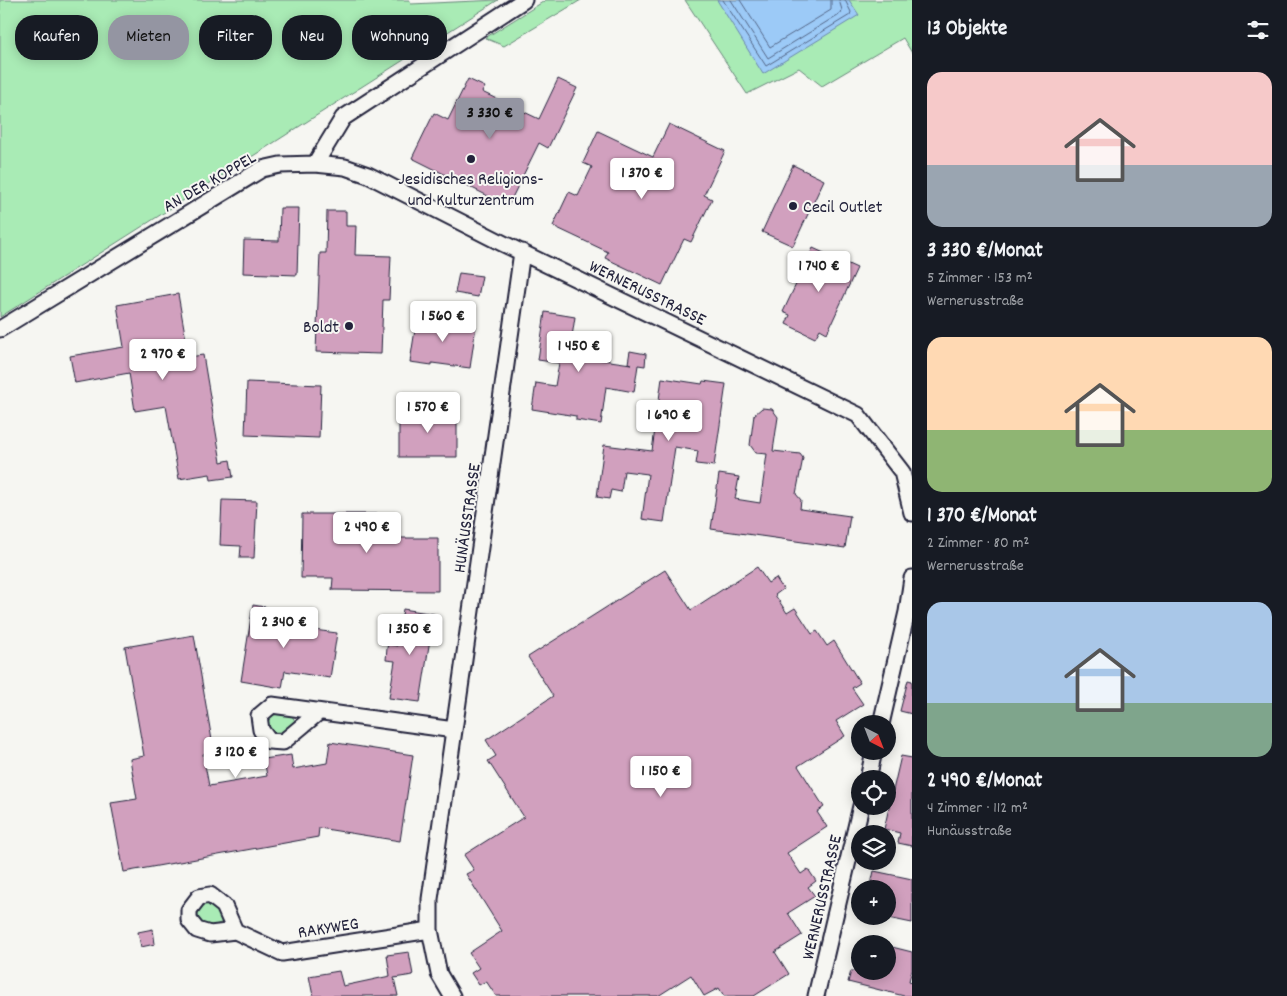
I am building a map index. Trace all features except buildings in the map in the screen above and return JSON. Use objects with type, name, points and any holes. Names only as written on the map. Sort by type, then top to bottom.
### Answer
[{"type":"street","points":[[316,164],[343,118],[524,0]]},
{"type":"street","name":"AN DER KOPPEL","points":[[0,329],[262,169],[280,164],[316,164]]},
{"type":"street","name":"WERNERUSSTRASSE","points":[[316,164],[345,167],[368,175],[858,415],[902,472],[912,513]]},
{"type":"street","name":"HUNÄUSSTRASSE","points":[[452,996],[439,974],[430,930],[430,899],[522,252]]},
{"type":"street","points":[[883,715],[907,612],[912,578]]},
{"type":"street","points":[[319,712],[454,730]]},
{"type":"street","name":"WERNERUSSTRASSE","points":[[816,996],[859,815]]},
{"type":"street","name":"RAKYWEG","points":[[235,931],[282,953],[430,930]]},
{"type":"green space","points":[[0,0],[409,0],[411,4],[498,0],[447,32],[447,15],[352,15],[352,60],[404,60],[0,317]]},
{"type":"green space","points":[[546,0],[581,0],[504,46],[485,38]]},
{"type":"green space","points":[[685,0],[912,0],[912,53],[903,38],[822,86],[799,68],[747,94]]},
{"type":"green space","points":[[278,713],[292,716],[295,721],[286,730],[273,732],[268,725],[269,719]]},
{"type":"green space","points":[[208,903],[214,906],[221,915],[222,922],[217,925],[207,926],[198,917],[200,906]]},
{"type":"water","points":[[717,0],[849,0],[859,15],[763,74]]},
{"type":"place","name":"Jesidisches Religions- und Kulturzentrum","points":[[471,159]]},
{"type":"place","name":"Cecil Outlet","points":[[793,206]]},
{"type":"place","name":"Boldt","points":[[349,326]]}]
